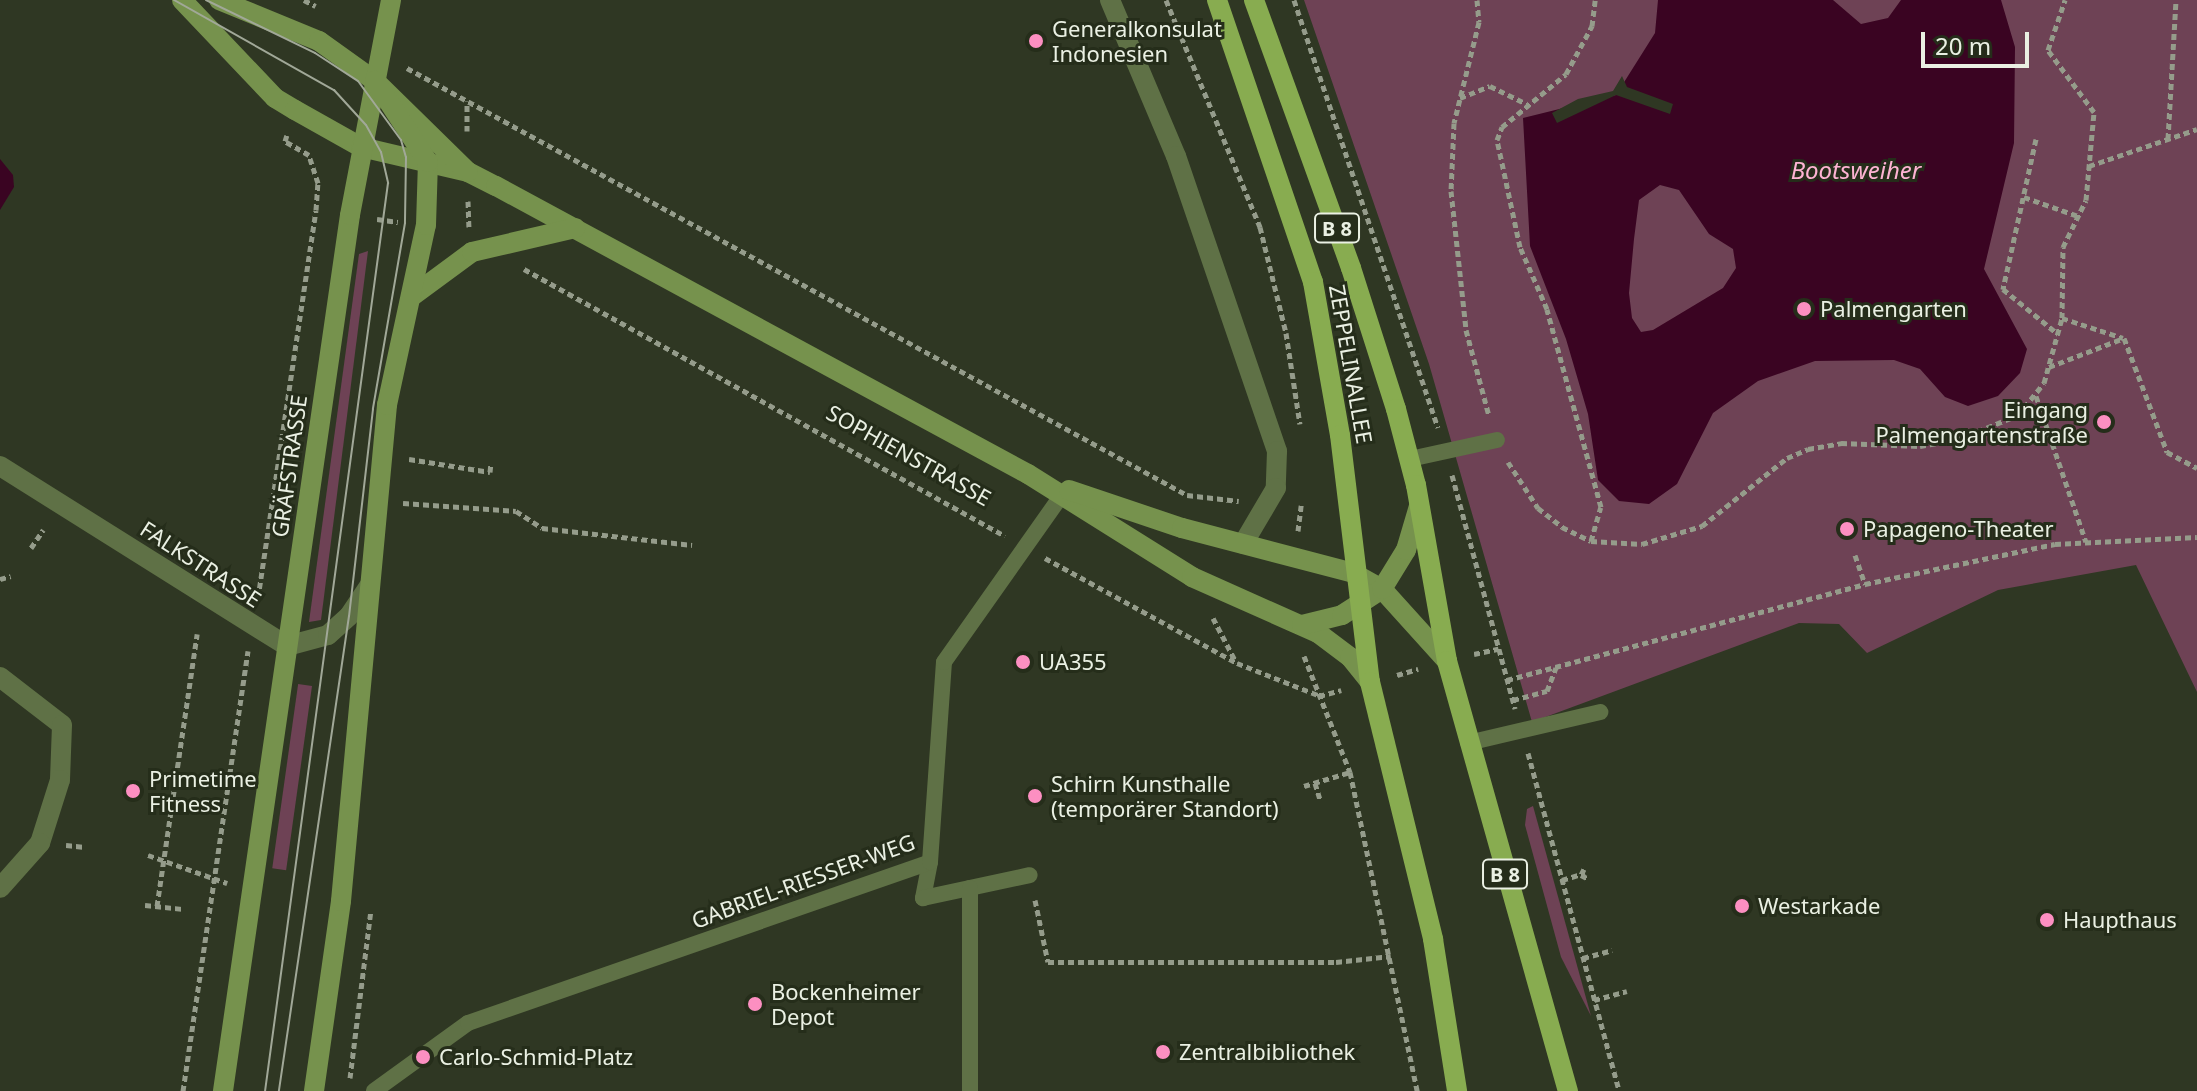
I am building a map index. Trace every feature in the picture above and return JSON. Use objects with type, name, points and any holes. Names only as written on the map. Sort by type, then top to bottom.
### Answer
[{"type":"main road","name":"ZEPPELINALLEE","points":[[1217,0],[1313,282],[1340,435],[1353,573],[1370,682],[1433,939],[1457,1087]]},
{"type":"main road","name":"ZEPPELINALLEE","points":[[1254,0],[1351,268],[1410,459],[1447,661],[1568,1091]]},
{"type":"street","name":"SOPHIENSTRASSE","points":[[182,0],[275,98],[361,147],[468,172],[575,228],[1028,474],[1192,577],[1302,625],[1335,644],[1370,682]]},
{"type":"street","name":"SOPHIENSTRASSE","points":[[219,0],[319,41],[375,81],[468,172]]},
{"type":"street","name":"GRÄFSTRASSE","points":[[223,1091],[361,147],[391,0]]},
{"type":"street","points":[[1110,0],[1176,156],[1277,451],[1276,488],[1243,544]]},
{"type":"street","points":[[314,1091],[341,901],[387,405],[426,225],[428,162],[375,81]]},
{"type":"street","points":[[411,297],[472,252],[575,228]]},
{"type":"street","name":"FALKSTRASSE","points":[[0,466],[287,646]]},
{"type":"street","name":"SOPHIENSTRASSE","points":[[1028,474],[1127,512],[1353,573],[1382,589],[1447,661]]},
{"type":"street","name":"ZEPPELINALLEE","points":[[1358,607],[1382,589],[1406,550],[1419,506]]},
{"type":"street","points":[[287,646],[328,635],[349,616],[369,586]]},
{"type":"street","points":[[1302,625],[1358,607]]},
{"type":"street","points":[[0,677],[62,725],[60,780],[40,843],[0,888]]},
{"type":"lane","points":[[1410,459],[1497,440]]},
{"type":"lane","name":"GABRIEL-RIESSER-WEG","points":[[374,1091],[468,1023],[930,862],[944,662],[1061,496]]},
{"type":"lane","points":[[1468,743],[1600,712]]},
{"type":"lane","points":[[930,862],[923,898],[1030,875]]},
{"type":"lane","points":[[970,888],[970,1091]]},
{"type":"path","points":[[1166,0],[1260,227],[1286,333],[1302,440]]},
{"type":"path","points":[[1294,0],[1417,352],[1516,713]]},
{"type":"path","points":[[1477,0],[1479,22],[1460,98],[1451,191],[1455,265],[1466,330],[1497,440],[1538,508],[1591,541],[1642,544],[1672,538],[1719,516],[1766,474],[1808,449],[1841,443],[1920,446],[1959,439],[2018,415],[2036,396],[2062,318],[2063,247],[2086,200],[2094,112],[2048,50],[2065,0]]},
{"type":"path","points":[[1591,541],[1601,507],[1547,309],[1520,247],[1497,140],[1502,127],[1566,74],[1592,26],[1595,0]]},
{"type":"path","points":[[2168,139],[2176,0]]},
{"type":"path","points":[[415,73],[1187,495],[1253,502]]},
{"type":"path","points":[[1460,98],[1490,86],[1527,104]]},
{"type":"path","points":[[466,125],[467,101]]},
{"type":"path","points":[[2089,166],[2197,129]]},
{"type":"path","points":[[2036,139],[2003,289],[2058,334]]},
{"type":"path","points":[[257,599],[317,196],[309,155],[285,141]]},
{"type":"path","points":[[2024,197],[2078,216]]},
{"type":"path","points":[[468,206],[469,229]]},
{"type":"path","name":"SOPHIENSTRASSE","points":[[517,265],[1237,663],[1319,696]]},
{"type":"path","points":[[2062,318],[2124,338]]},
{"type":"path","points":[[2048,367],[2124,338]]},
{"type":"path","points":[[2124,338],[2167,452],[2197,468]]},
{"type":"path","points":[[2036,396],[2086,542]]},
{"type":"path","points":[[400,458],[490,472],[491,463]]},
{"type":"path","points":[[1298,536],[1303,495]]},
{"type":"path","points":[[400,502],[516,511],[542,528],[692,545]]},
{"type":"path","points":[[31,548],[43,530]]},
{"type":"path","points":[[1507,680],[1865,584],[2086,542],[2197,537]]},
{"type":"path","points":[[1855,555],[1865,584]]},
{"type":"path","points":[[0,579],[11,576]]},
{"type":"path","points":[[157,906],[197,634]]},
{"type":"path","points":[[1479,653],[1498,649]]},
{"type":"path","points":[[183,1091],[247,659]]},
{"type":"path","points":[[1304,663],[1350,772],[1417,1091]]},
{"type":"path","points":[[1513,700],[1547,691],[1556,668]]},
{"type":"path","points":[[1394,675],[1411,671]]},
{"type":"path","points":[[1319,696],[1342,689]]},
{"type":"path","points":[[1528,752],[1619,1091]]},
{"type":"path","points":[[1304,786],[1350,772]]},
{"type":"path","points":[[1315,783],[1320,799]]},
{"type":"path","points":[[148,855],[166,859],[215,881],[235,884]]},
{"type":"path","points":[[1562,880],[1584,874]]},
{"type":"path","points":[[1030,875],[1048,962],[1336,962],[1391,956]]},
{"type":"path","points":[[145,905],[182,909]]},
{"type":"path","points":[[1583,958],[1612,950]]},
{"type":"path","points":[[1594,1000],[1627,991]]},
{"type":"path","points":[[349,1091],[361,999]]},
{"type":"shaded area","name":"Palmengarten","points":[[1304,0],[2197,0],[2197,692],[2136,565],[1998,590],[1867,653],[1839,624],[1799,623],[1532,722],[1429,364]]},
{"type":"shaded area","points":[[368,251],[321,620],[309,622],[359,254]]},
{"type":"shaded area","points":[[298,684],[312,686],[286,870],[272,868]]},
{"type":"shaded area","points":[[1533,806],[1591,1016],[1561,957],[1525,825],[1527,809]]},
{"type":"water","name":"Bootsweiher","points":[[1658,0],[1833,0],[1861,24],[1888,18],[1901,0],[2001,0],[2015,47],[2014,143],[1984,269],[2027,349],[2020,373],[1998,396],[1968,406],[1945,397],[1920,369],[1894,360],[1815,361],[1758,381],[1713,413],[1677,484],[1649,504],[1619,501],[1598,480],[1588,414],[1566,339],[1530,246],[1523,118],[1616,95],[1655,33]],"holes":[[[1660,185],[1679,190],[1709,234],[1733,249],[1736,268],[1723,288],[1653,330],[1641,332],[1632,318],[1629,293],[1639,200]]]},
{"type":"water","points":[[0,159],[13,175],[14,187],[0,210]]},
{"type":"pier","points":[[1622,76],[1627,87],[1673,104],[1670,114],[1616,95],[1557,123],[1552,113],[1578,99],[1613,91]]},
{"type":"tram line","points":[[174,0],[334,90],[366,125],[381,152],[388,183],[265,1091]]},
{"type":"tram line","points":[[206,0],[315,53],[358,81],[401,140],[406,157],[405,223],[373,409],[349,616],[279,1091]]},
{"type":"place","name":"Generalkonsulat Indonesien","points":[[1036,41]]},
{"type":"place","name":"Palmengarten","points":[[1804,309]]},
{"type":"place","name":"Eingang Palmengartenstraße","points":[[2104,422]]},
{"type":"place","name":"Papageno-Theater","points":[[1847,529]]},
{"type":"place","name":"UA355","points":[[1023,662]]},
{"type":"place","name":"Primetime Fitness","points":[[133,791]]},
{"type":"place","name":"Schirn Kunsthalle (temporärer Standort)","points":[[1035,796]]},
{"type":"place","name":"Westarkade","points":[[1742,906]]},
{"type":"place","name":"Haupthaus","points":[[2047,920]]},
{"type":"place","name":"Bockenheimer Depot","points":[[755,1004]]},
{"type":"place","name":"Zentralbibliothek","points":[[1163,1052]]},
{"type":"place","name":"Carlo-Schmid-Platz","points":[[423,1057]]}]
